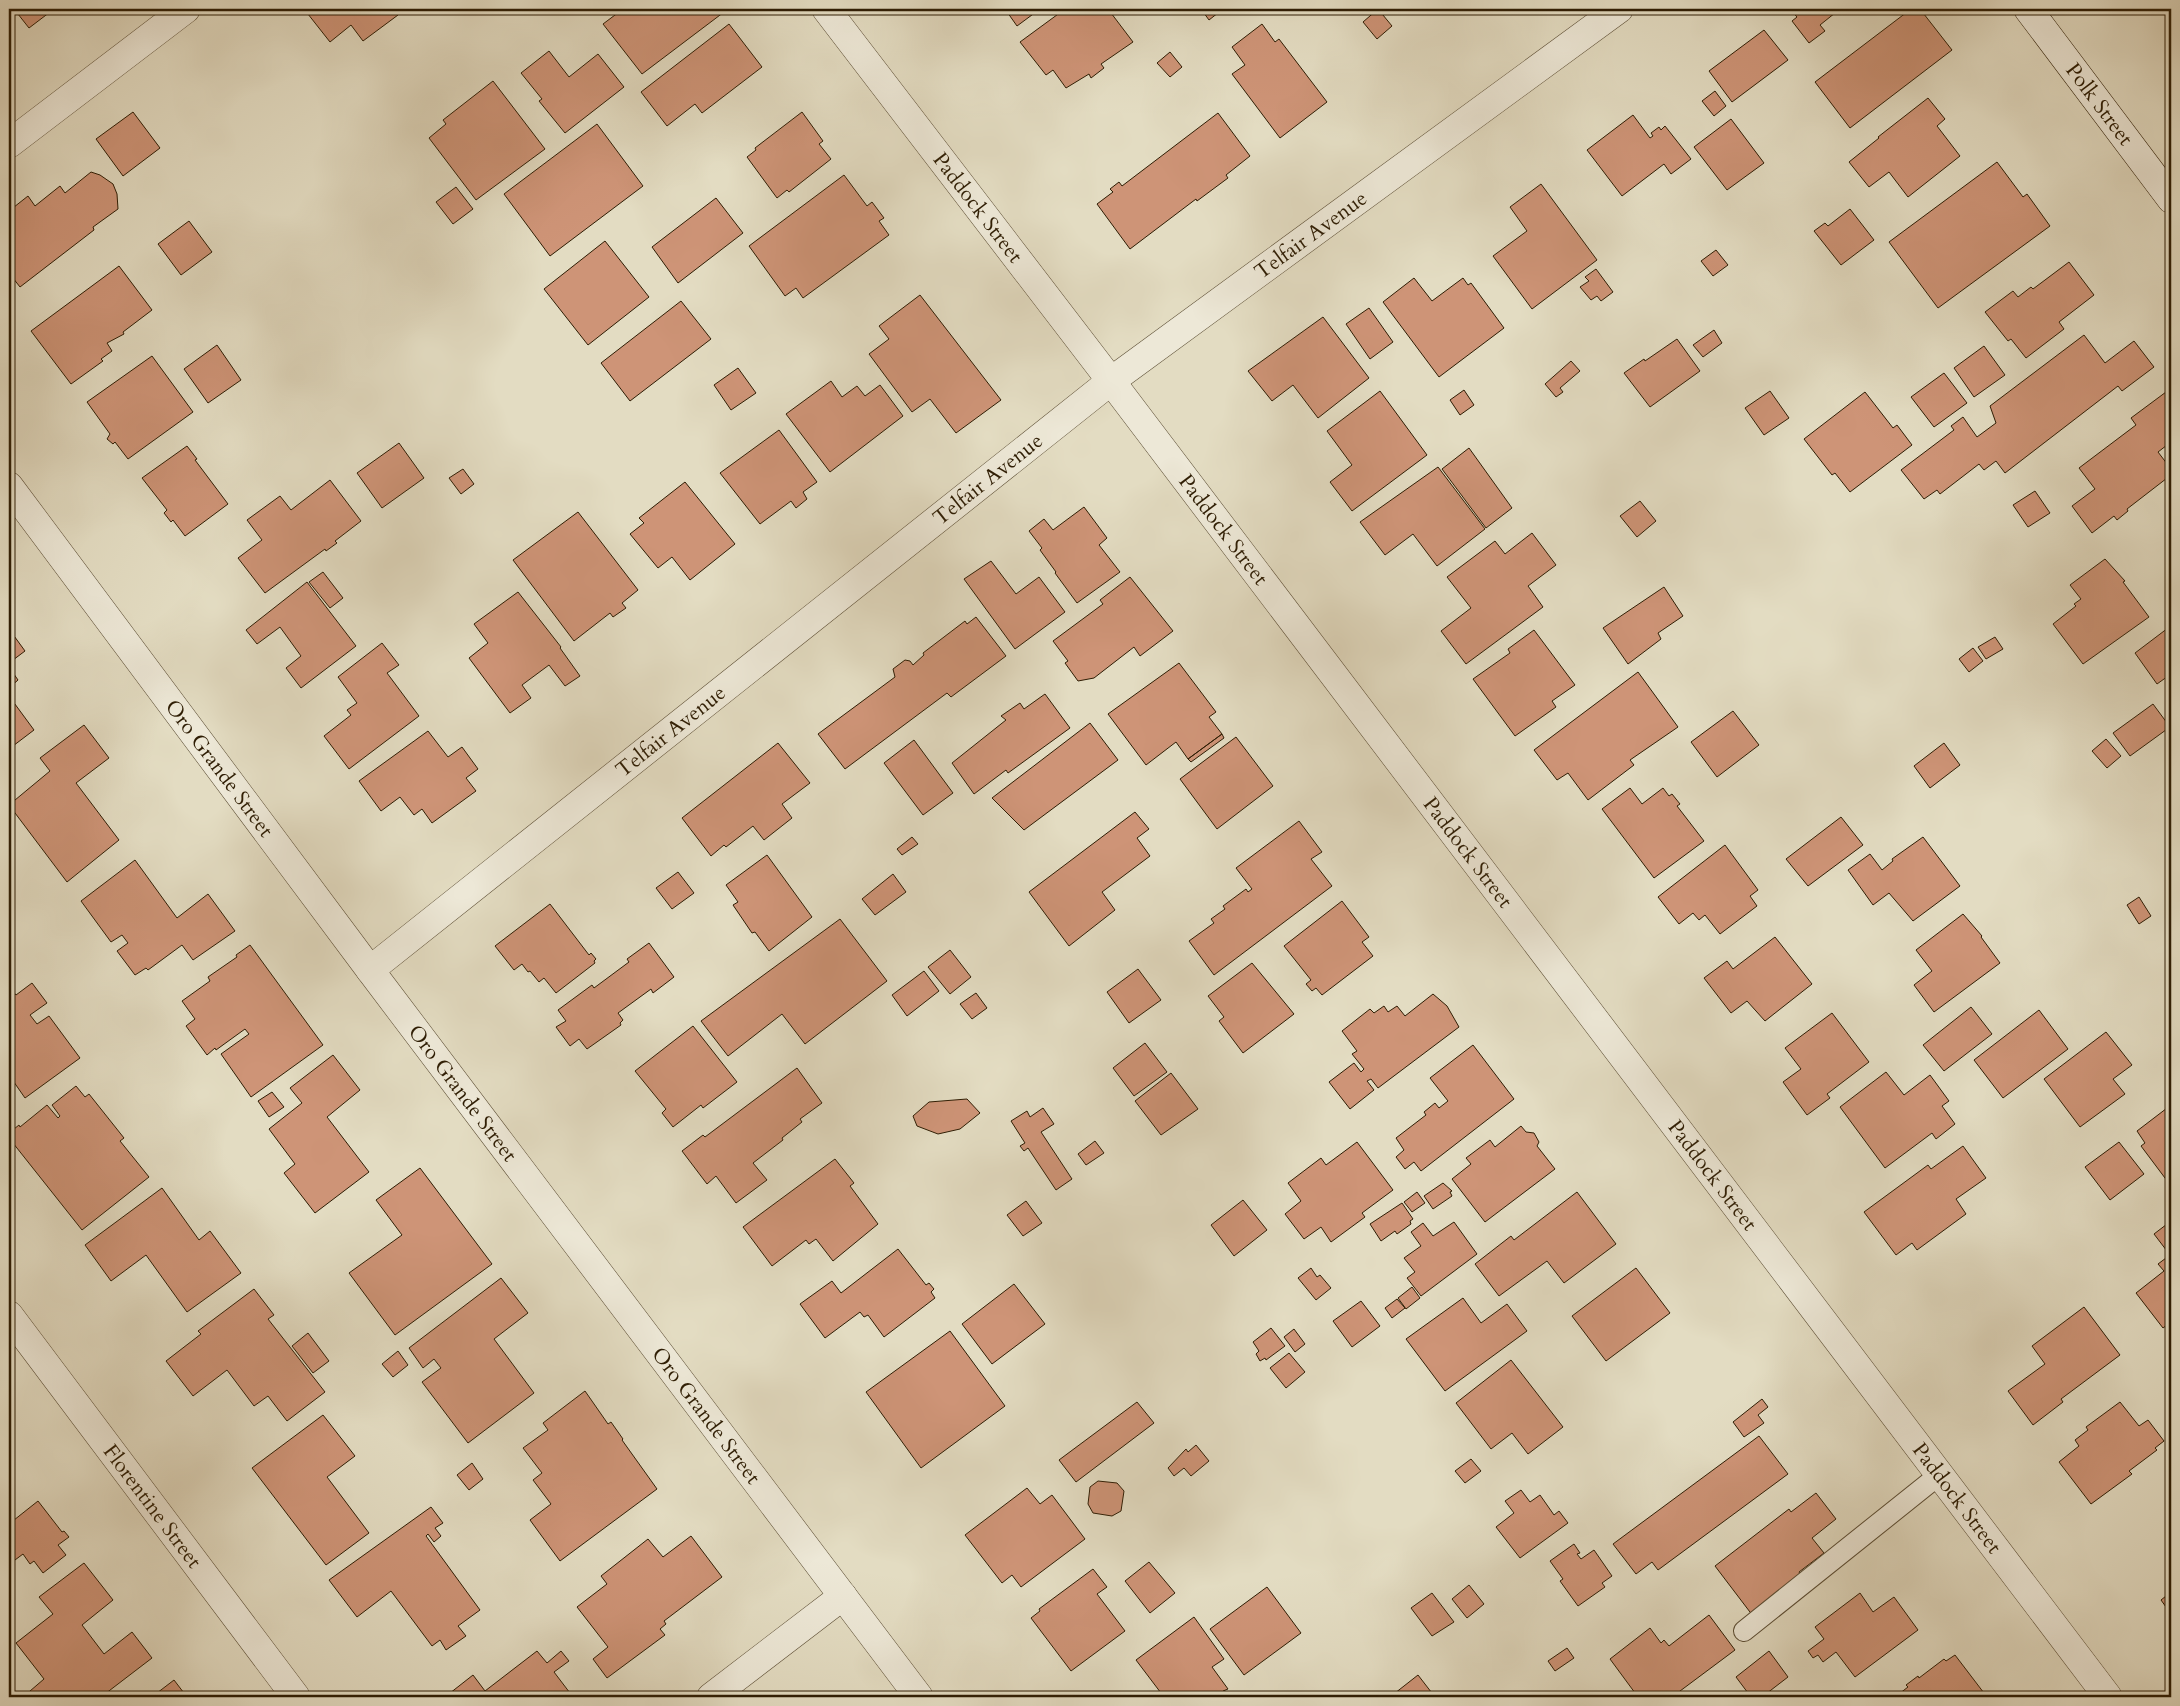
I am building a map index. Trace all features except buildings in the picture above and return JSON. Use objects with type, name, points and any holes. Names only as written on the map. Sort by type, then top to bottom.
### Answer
[{"type":"street","points":[[9,144],[186,9]]},
{"type":"street","name":"Paddock Street","points":[[826,9],[1111,381],[2108,1697]]},
{"type":"street","name":"Telfair Avenue","points":[[370,970],[1111,381],[1619,9]]},
{"type":"street","name":"Polk Street","points":[[2028,9],[2171,199]]},
{"type":"street","name":"Oro Grande Street","points":[[9,486],[370,970],[919,1697]]},
{"type":"street","name":"Florentine Street","points":[[9,1315],[296,1697]]},
{"type":"street","points":[[711,1697],[843,1596]]},
{"type":"lane","points":[[1744,1631],[1939,1475]]}]
